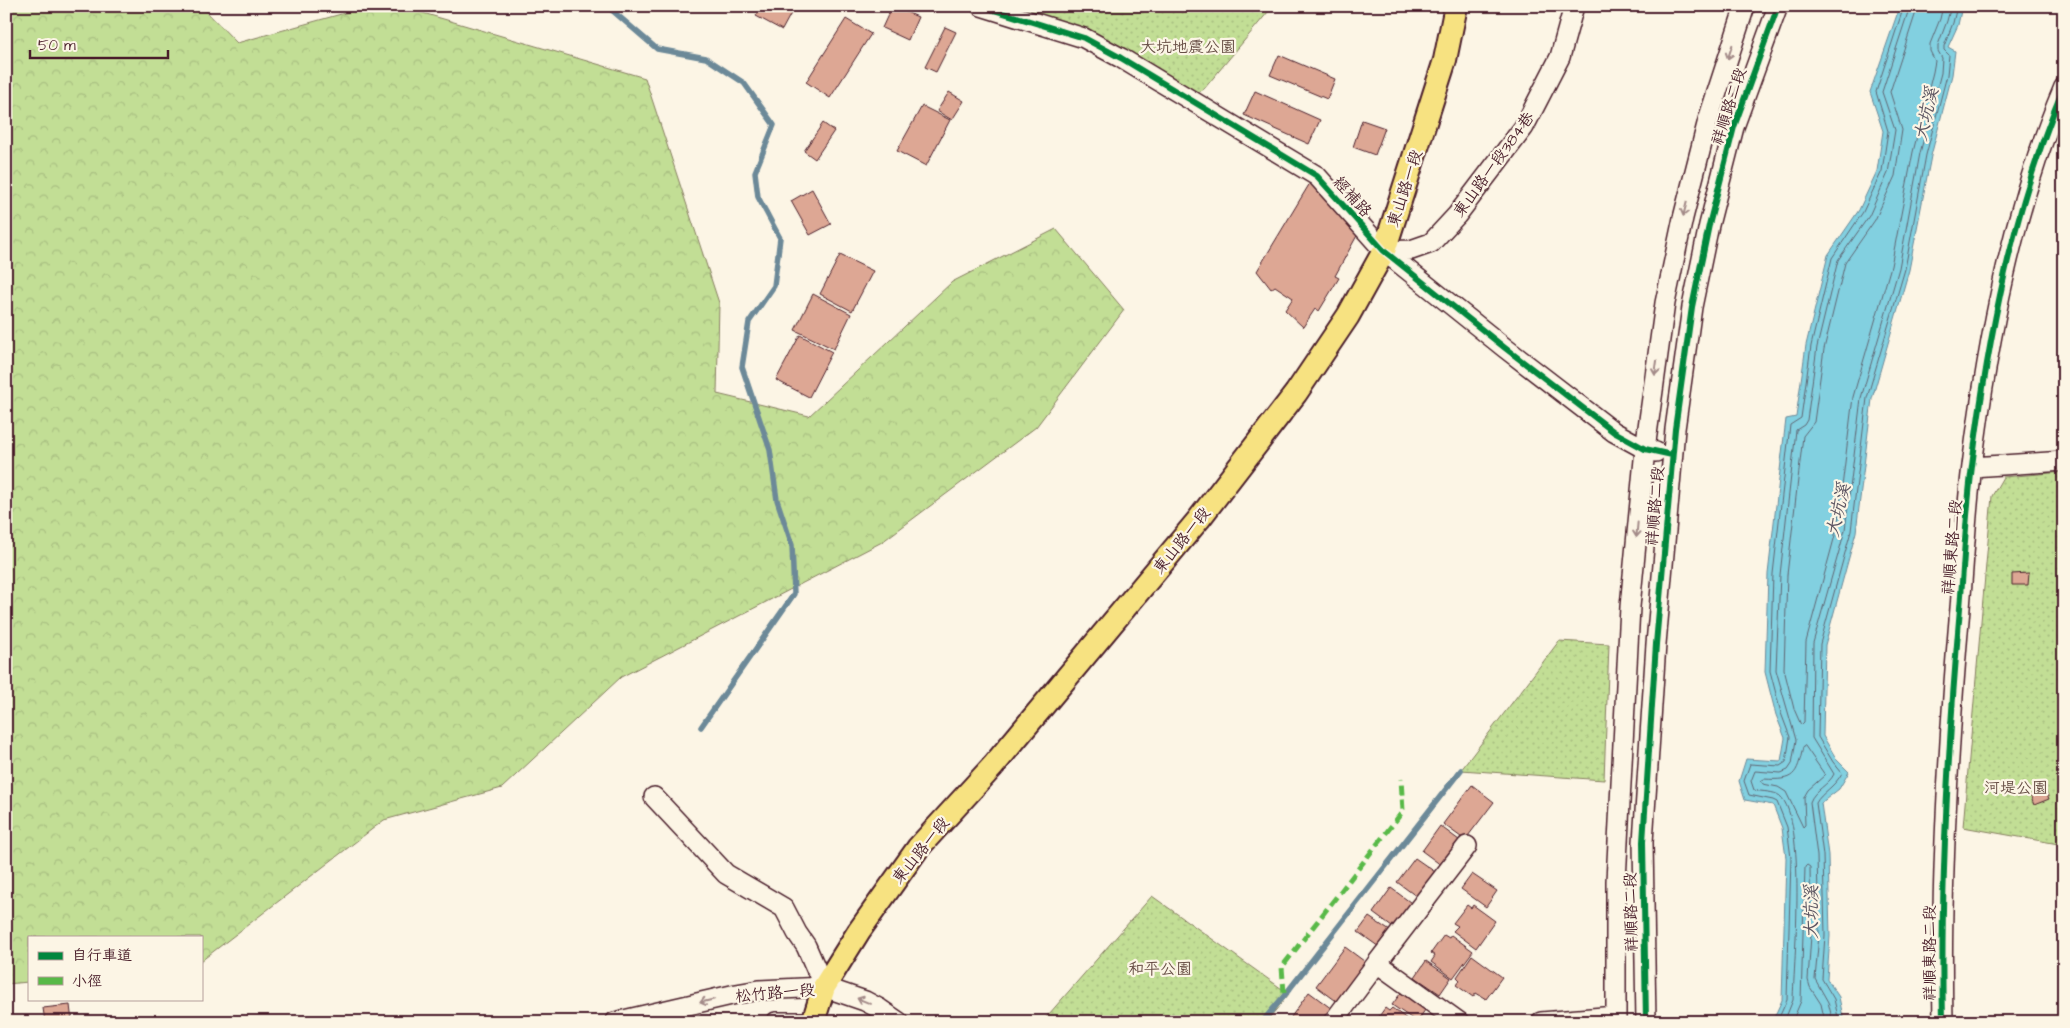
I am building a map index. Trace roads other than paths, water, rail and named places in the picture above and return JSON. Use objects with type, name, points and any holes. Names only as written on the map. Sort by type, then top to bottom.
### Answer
[{"type":"main road","name":"東山路一段","points":[[815,1021],[824,987],[859,931],[918,848],[993,766],[1199,519],[1296,393],[1348,316],[1384,251],[1445,60],[1456,6]]},
{"type":"street","name":"經補路","points":[[981,6],[1084,38],[1121,58],[1317,176],[1384,251],[1505,348],[1614,432],[1645,449],[1672,455]]},
{"type":"street","name":"東山路一段384巷","points":[[1384,251],[1412,250],[1431,243],[1457,215],[1524,127],[1560,57],[1574,6]]},
{"type":"street","name":"祥順路二段","points":[[1616,1019],[1616,881],[1630,606],[1645,449],[1666,303],[1683,218],[1708,120],[1745,6]]},
{"type":"street","name":"祥順路二段","points":[[1646,1022],[1642,842],[1672,455],[1692,306],[1709,225],[1734,127],[1778,6]]},
{"type":"street","name":"祥順東路二段","points":[[1943,1022],[1941,948],[1945,816],[1952,700],[1972,467],[1993,324],[2021,207],[2064,87]]},
{"type":"street","points":[[1972,467],[2064,460]]},
{"type":"street","points":[[654,797],[726,874],[784,908],[806,946],[824,987]]},
{"type":"street","points":[[1333,1022],[1467,846]]},
{"type":"street","points":[[1377,963],[1459,1022]]},
{"type":"street","name":"松竹路一段","points":[[615,1022],[759,990],[824,987],[865,1001],[899,1022]]},
{"type":"street","points":[[1541,1022],[1616,1019]]},
{"type":"street","name":"松竹路一段","points":[[776,1022],[815,1021]]},
{"type":"water","name":"大坑溪","points":[[1900,6],[1962,6],[1958,25],[1948,47],[1955,51],[1952,75],[1931,156],[1909,270],[1872,399],[1856,532],[1825,645],[1823,736],[1837,760],[1849,772],[1839,789],[1821,803],[1828,855],[1830,936],[1827,979],[1839,997],[1844,1022],[1772,1022],[1782,1000],[1786,858],[1782,828],[1773,805],[1745,800],[1739,781],[1746,759],[1781,761],[1785,738],[1776,715],[1765,672],[1768,574],[1786,419],[1796,417],[1806,345],[1828,255],[1859,210],[1877,171],[1883,131],[1870,92]]},
{"type":"waterway","points":[[607,6],[657,49],[706,58],[744,83],[774,125],[755,172],[758,197],[780,238],[774,286],[749,322],[742,367],[770,450],[777,500],[792,545],[794,594],[701,727]]},
{"type":"waterway","points":[[1262,1022],[1461,770]]},
{"type":"park label","name":"大坑地震公園","points":[[1188,46]]},
{"type":"park label","name":"河堤公園","points":[[2016,787]]},
{"type":"park label","name":"和平公園","points":[[1160,968]]}]
